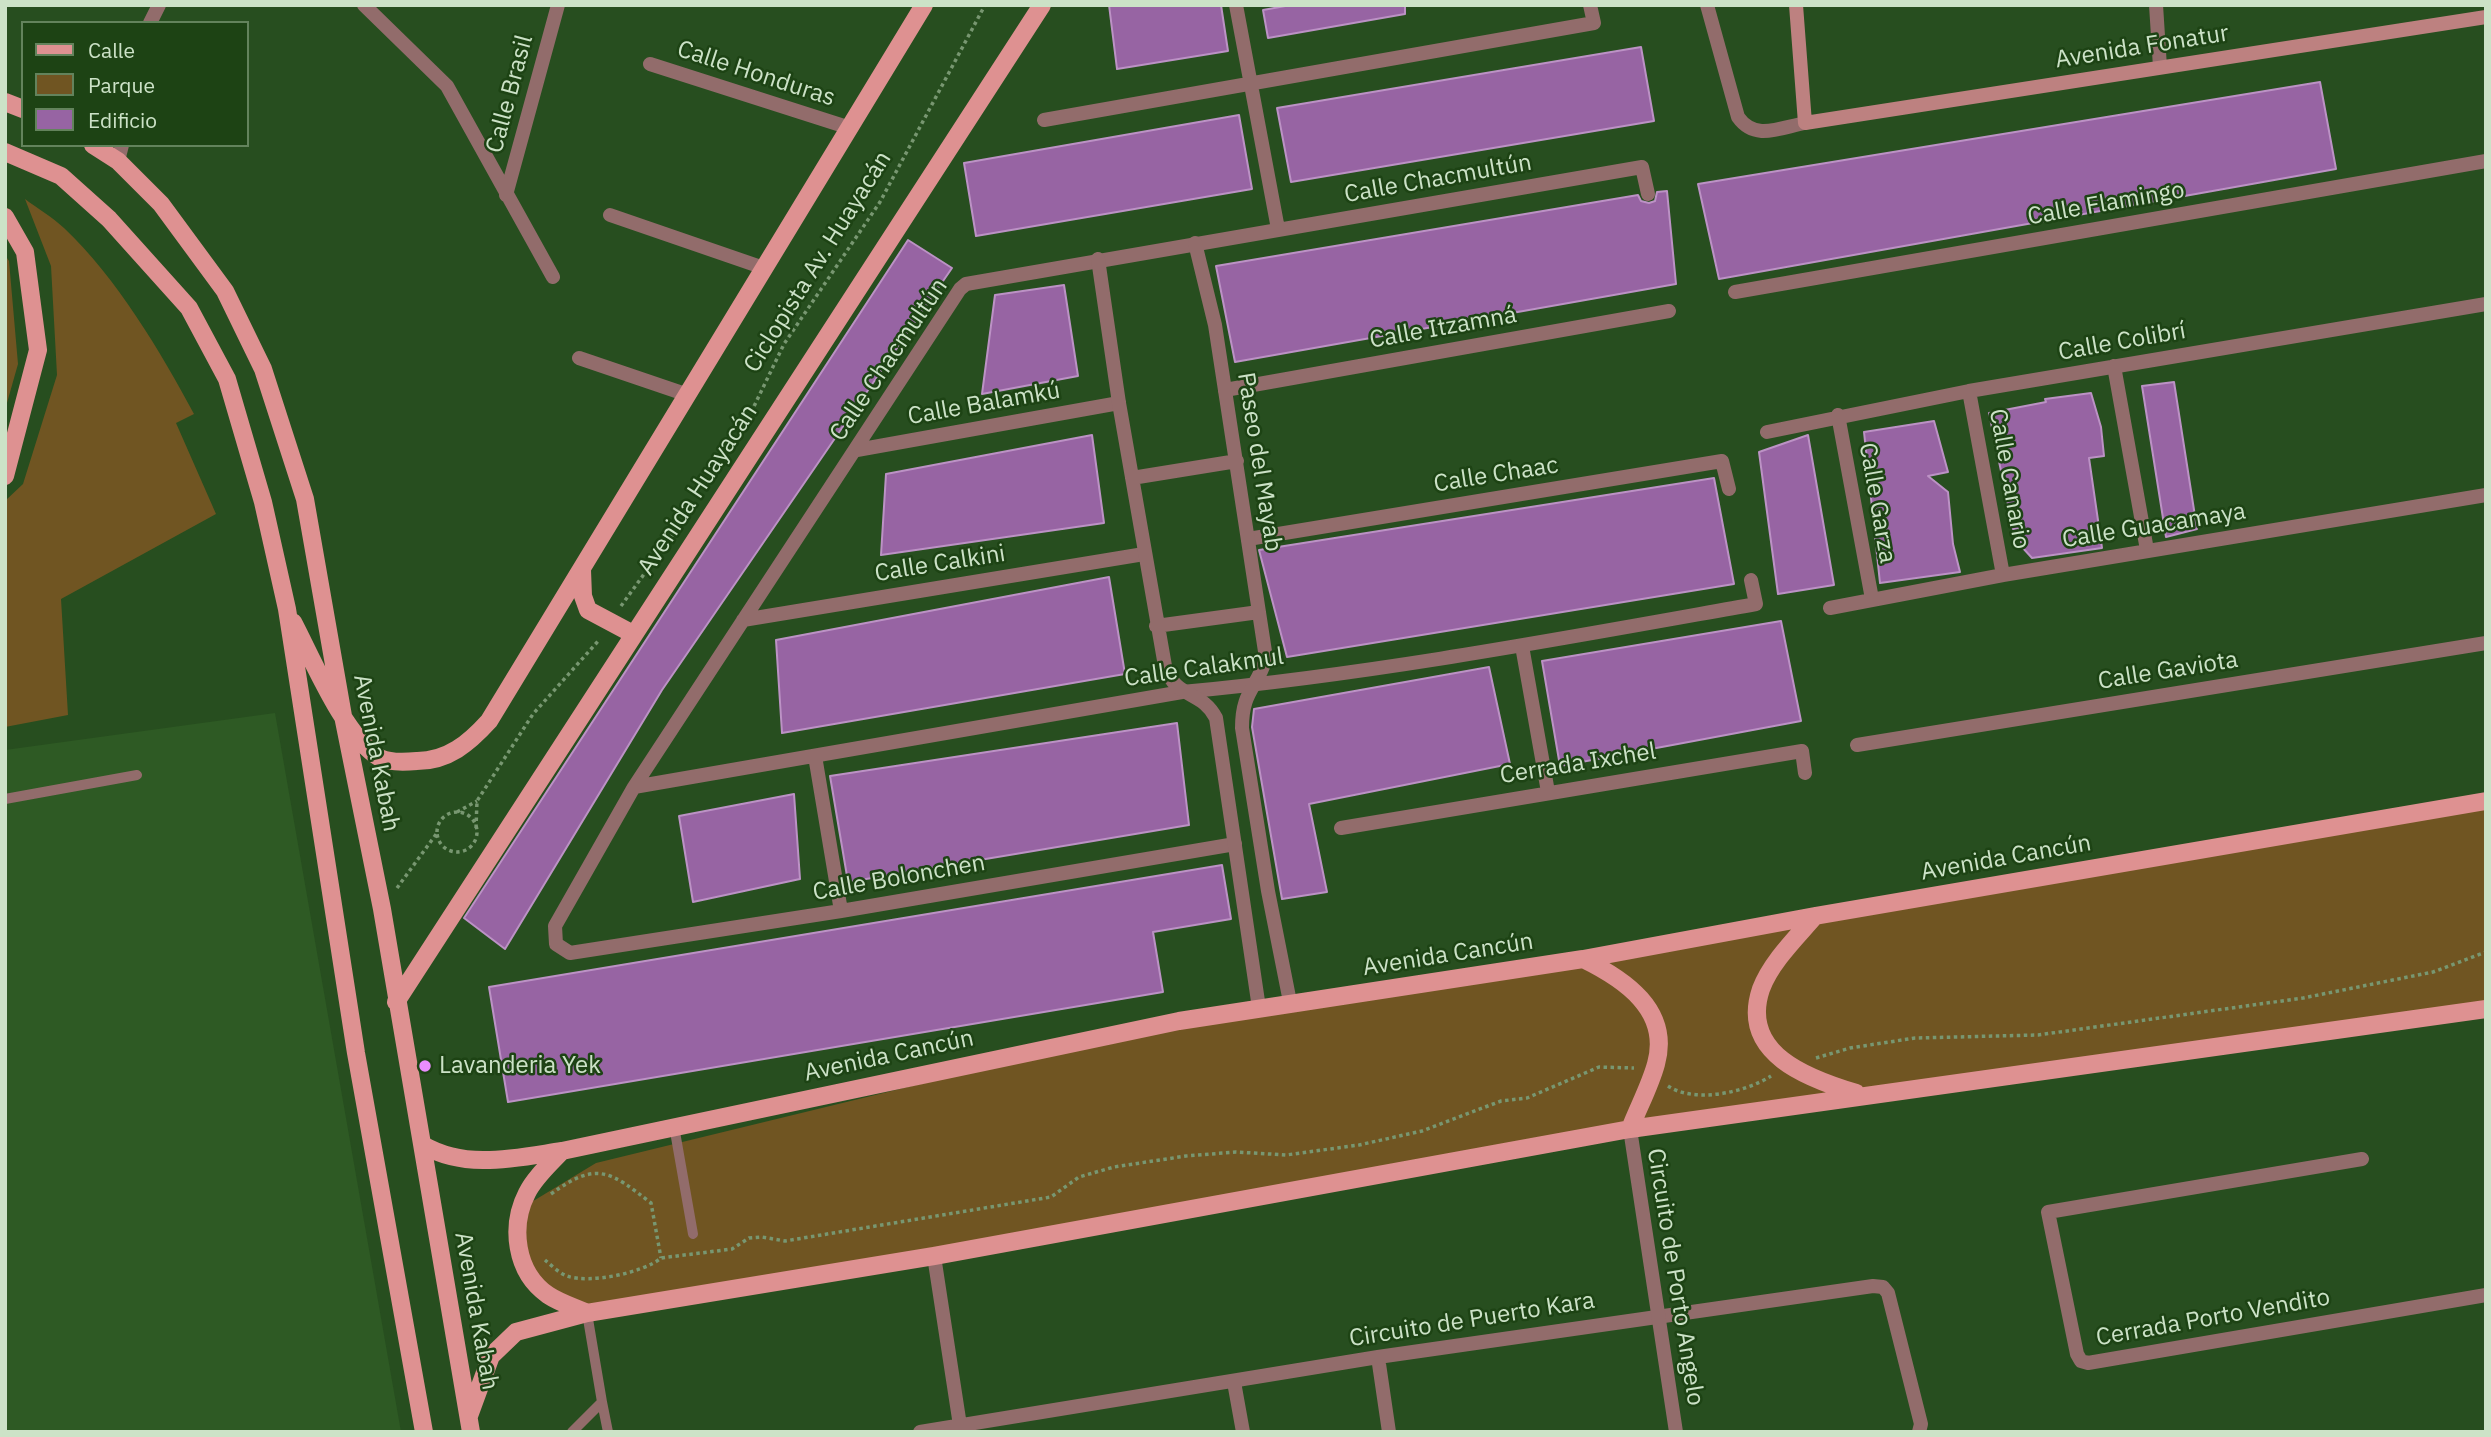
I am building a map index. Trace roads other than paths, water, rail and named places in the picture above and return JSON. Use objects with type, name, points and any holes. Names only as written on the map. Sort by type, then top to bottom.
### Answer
[{"type":"main road","points":[[286,609],[343,716],[380,758],[400,762],[434,761],[468,743],[489,721],[688,395],[847,127],[924,5]]},
{"type":"main road","name":"Avenida Huayacán","points":[[396,1002],[633,634],[957,141],[1042,5]]},
{"type":"main road","points":[[1796,5],[1805,124]]},
{"type":"main road","name":"Avenida Fonatur","points":[[1805,124],[2486,17]]},
{"type":"main road","name":"Avenida Kabah","points":[[100,147],[120,153],[162,204],[225,291],[263,369],[305,499],[343,716],[382,909],[470,1424]]},
{"type":"main road","points":[[5,152],[61,176],[109,219],[189,308],[227,379],[263,502],[286,609],[356,1053],[424,1432]]},
{"type":"main road","points":[[5,217],[25,252],[38,350],[5,476]]},
{"type":"main road","points":[[583,566],[583,596],[588,610],[633,634]]},
{"type":"main road","name":"Avenida Cancún","points":[[423,1145],[444,1157],[473,1161],[562,1152],[674,1126],[1179,1021],[1583,959],[1815,916],[2486,801]]},
{"type":"main road","points":[[1815,916],[1766,979],[1759,1000],[1764,1037],[1788,1066],[1804,1076],[1863,1096]]},
{"type":"main road","points":[[1583,959],[1615,974],[1644,1000],[1659,1037],[1652,1074],[1630,1129]]},
{"type":"main road","points":[[470,1424],[491,1356],[516,1332],[587,1312],[934,1256],[1630,1129],[2486,1010]]},
{"type":"main road","points":[[562,1152],[528,1190],[520,1209],[517,1226],[520,1260],[545,1293],[587,1312]]},
{"type":"street","points":[[151,21],[160,5]]},
{"type":"street","points":[[363,5],[447,86],[553,277]]},
{"type":"street","name":"Calle Brasil","points":[[506,195],[558,5]]},
{"type":"street","points":[[1236,5],[1278,229]]},
{"type":"street","points":[[1044,120],[1250,81],[1594,23],[1590,5]]},
{"type":"street","points":[[1707,5],[1738,117],[1746,128],[1756,133],[1805,124]]},
{"type":"street","points":[[2156,5],[2160,67]]},
{"type":"street","name":"Calle Honduras","points":[[650,64],[847,127]]},
{"type":"street","name":"Calle Flamingo","points":[[1735,292],[2486,161]]},
{"type":"street","name":"Calle Chacmultún","points":[[570,953],[556,944],[555,926],[634,786],[857,450],[960,289],[967,284],[1098,259],[1642,167],[1648,194]]},
{"type":"street","points":[[610,215],[764,268]]},
{"type":"street","name":"Paseo del Mayab","points":[[1195,243],[1215,325],[1266,658],[1261,674],[1251,685],[1242,706],[1242,728],[1268,891],[1290,1002]]},
{"type":"street","points":[[1098,259],[1156,626],[1169,680],[1182,692],[1209,704],[1216,718],[1259,1008]]},
{"type":"street","name":"Calle Colibrí","points":[[1767,432],[1838,415],[1969,391],[2486,304]]},
{"type":"street","name":"Calle Itzamná","points":[[1225,390],[1669,311]]},
{"type":"street","points":[[579,358],[688,395]]},
{"type":"street","points":[[2113,366],[2147,550]]},
{"type":"street","name":"Calle Canario","points":[[1969,391],[2003,575]]},
{"type":"street","name":"Calle Balamkú","points":[[857,450],[1119,403]]},
{"type":"street","name":"Calle Garza","points":[[1838,415],[1872,599]]},
{"type":"street","points":[[1132,478],[1237,461]]},
{"type":"street","name":"Calle Chaac","points":[[1248,539],[1722,461],[1729,489]]},
{"type":"street","name":"Calle Guacamaya","points":[[1830,608],[2147,550],[2486,495]]},
{"type":"street","name":"Calle Calkini","points":[[743,620],[1143,554]]},
{"type":"street","name":"Calle Calakmul","points":[[634,786],[1182,692],[1251,685],[1522,646],[1756,604],[1751,580]]},
{"type":"street","points":[[1156,626],[1259,612]]},
{"type":"street","name":"Calle Gaviota","points":[[1857,745],[2486,643]]},
{"type":"street","points":[[1522,646],[1548,792]]},
{"type":"street","name":"Cerrada Ixchel","points":[[1340,828],[1802,751],[1805,773]]},
{"type":"street","points":[[815,756],[841,911]]},
{"type":"street","name":"Calle Bolonchen","points":[[570,953],[841,911],[1236,844]]},
{"type":"street","name":"Circuito de Porto Angelo","points":[[1630,1129],[1676,1432]]},
{"type":"street","name":"Cerrada Porto Vendito","points":[[2362,1159],[2048,1212],[2077,1354],[2081,1361],[2088,1363],[2486,1295]]},
{"type":"street","points":[[934,1256],[961,1428]]},
{"type":"street","name":"Circuito de Puerto Kara","points":[[919,1432],[961,1428],[1378,1357],[1658,1315],[1883,1287],[1888,1293],[1922,1424],[1919,1432]]},
{"type":"street","points":[[1378,1357],[1389,1432]]},
{"type":"street","points":[[1234,1382],[1243,1432]]},
{"type":"lane","points":[[5,799],[136,775]]},
{"type":"lane","points":[[674,1126],[693,1234]]},
{"type":"lane","points":[[587,1312],[608,1432]]},
{"type":"lane","points":[[572,1432],[602,1402]]},
{"type":"place","name":"Lavanderia Yek","points":[[425,1066]]}]
